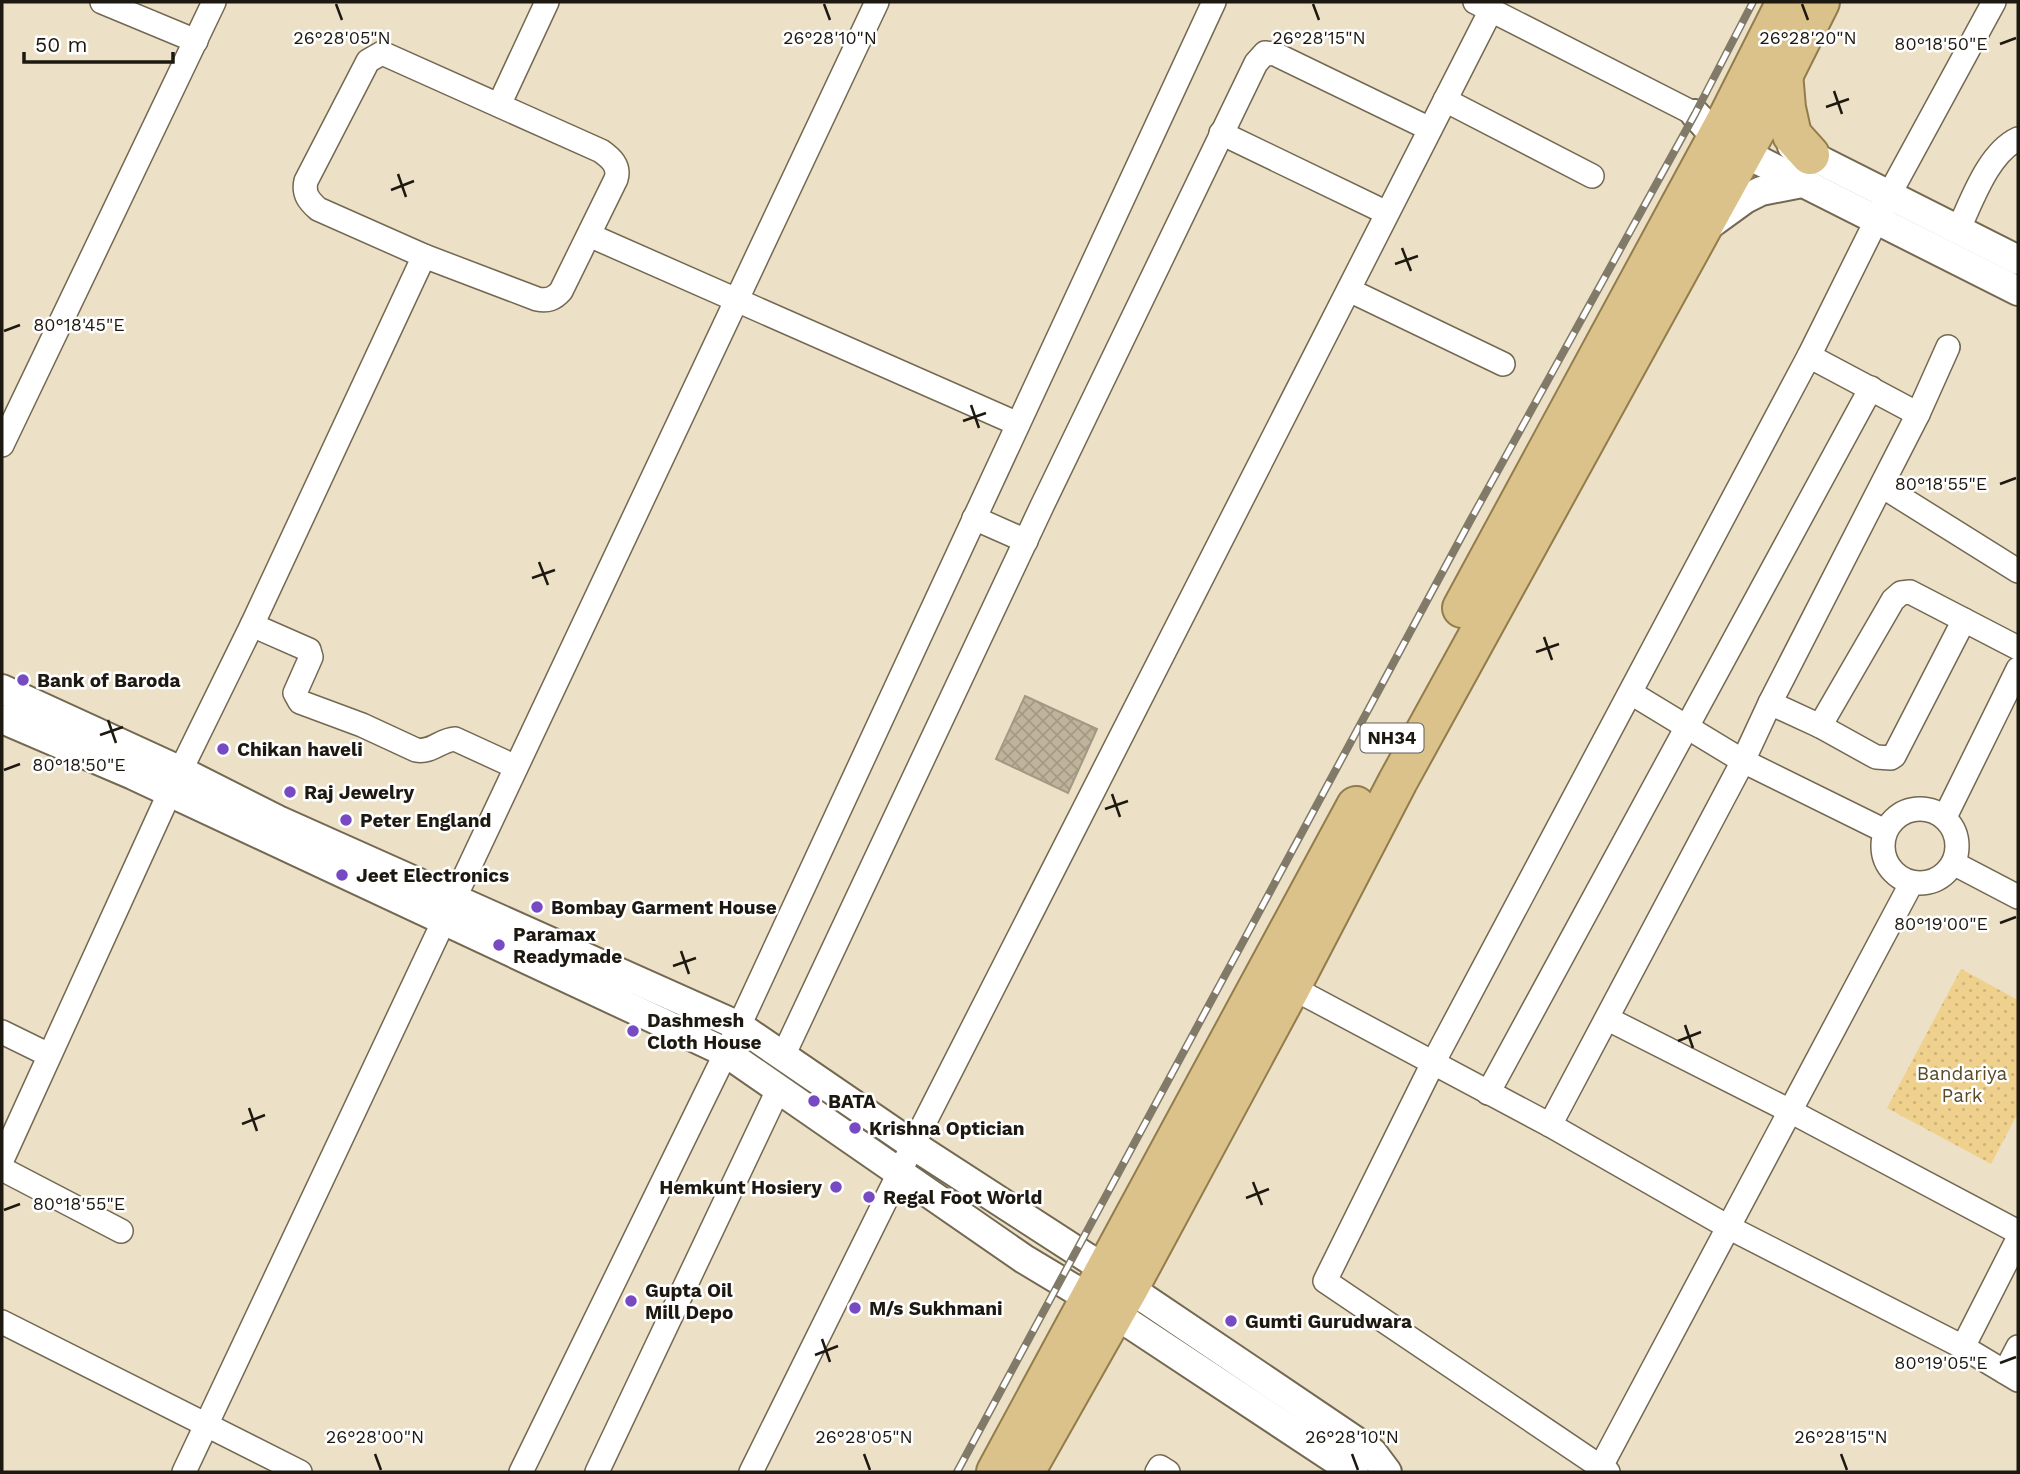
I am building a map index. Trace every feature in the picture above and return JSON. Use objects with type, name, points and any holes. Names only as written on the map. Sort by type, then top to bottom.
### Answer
[{"type":"highway","name":"NH34","points":[[1025,1472],[1110,1293],[1729,130],[1786,2]]},
{"type":"highway","name":"NH34","points":[[996,1472],[1110,1293],[1292,987],[1413,728],[1701,230],[1729,130],[1783,73],[1821,2]]},
{"type":"highway","points":[[1783,73],[1792,135],[1806,169]]},
{"type":"street","points":[[102,2],[196,41]]},
{"type":"street","points":[[2,445],[214,2]]},
{"type":"street","points":[[499,105],[547,2]]},
{"type":"street","points":[[184,1472],[877,2]]},
{"type":"street","points":[[521,1472],[739,1026],[1214,2]]},
{"type":"street","points":[[1911,884],[1602,1471],[1325,1281],[1433,1063],[1809,356],[1889,195],[1994,2]]},
{"type":"street","points":[[751,1472],[913,1145],[1445,100],[1483,6],[1806,169],[1889,195],[2018,260],[2012,288],[1876,221],[1806,169]]},
{"type":"street","points":[[783,1056],[1256,63],[1261,56],[1269,52],[1430,129]]},
{"type":"street","points":[[377,54],[388,54],[499,105],[601,151],[615,165],[618,173],[561,291],[555,297],[544,300],[424,256],[318,209],[308,200],[306,181],[368,61],[377,54]]},
{"type":"street","points":[[1445,100],[1592,176]]},
{"type":"street","points":[[1221,133],[1387,213]]},
{"type":"street","points":[[1958,230],[1995,158],[2007,144],[2018,139]]},
{"type":"street","points":[[1701,230],[1745,200],[1806,169]]},
{"type":"street","points":[[589,235],[1018,424]]},
{"type":"street","points":[[2,1160],[175,783],[252,625],[424,256]]},
{"type":"street","points":[[1349,289],[1503,364]]},
{"type":"street","points":[[1550,1125],[1743,761],[1918,414],[1948,347]]},
{"type":"street","points":[[1809,356],[1918,414]]},
{"type":"street","points":[[1488,1093],[1871,388]]},
{"type":"street","points":[[1882,486],[2018,571]]},
{"type":"street","points":[[974,518],[1026,541]]},
{"type":"street","points":[[1820,726],[1897,594],[1910,592],[2018,648]]},
{"type":"street","points":[[1770,703],[1820,726],[1876,757],[1886,759],[1894,756],[1964,620]]},
{"type":"street","points":[[252,625],[309,650],[311,657],[295,693],[300,702],[362,725],[416,750],[425,751],[455,739],[516,767]]},
{"type":"street","points":[[1945,817],[2018,669]]},
{"type":"street","points":[[2,689],[175,783],[278,820],[724,1052],[1024,1259],[1110,1293]]},
{"type":"street","points":[[1631,693],[1743,761],[1885,831]]},
{"type":"street","points":[[2,719],[133,775],[175,783]]},
{"type":"street","points":[[1912,809],[1929,809],[1945,817],[1955,831],[1959,847],[1955,864],[1937,882],[1911,884],[1892,873],[1883,853],[1885,831],[1896,817],[1912,809]]},
{"type":"street","points":[[1955,864],[2018,897]]},
{"type":"street","points":[[449,909],[739,1026],[913,1145],[1110,1293],[1369,1467]]},
{"type":"street","points":[[1292,987],[1550,1125],[1730,1228],[1963,1347],[2012,1376],[2018,1347]]},
{"type":"street","points":[[1608,1019],[1790,1111],[2018,1232]]},
{"type":"street","points":[[2,1032],[50,1055]]},
{"type":"street","points":[[597,1472],[778,1090]]},
{"type":"street","points":[[2,1169],[121,1231]]},
{"type":"street","points":[[1963,1347],[2018,1238]]},
{"type":"street","points":[[2,1322],[300,1472]]},
{"type":"street","points":[[1157,1472],[1160,1467],[1168,1472]]},
{"type":"green space","name":"Bandariya Park","points":[[1961,969],[2018,1000],[2018,1113],[1991,1164],[1887,1108]]},
{"type":"building","points":[[1025,696],[1097,729],[1068,793],[996,759]]},
{"type":"railway","points":[[957,1472],[1470,521],[1695,114],[1753,2]]},
{"type":"place","name":"Bank of Baroda","points":[[23,680]]},
{"type":"place","name":"Chikan haveli","points":[[223,749]]},
{"type":"place","name":"Raj Jewelry","points":[[290,792]]},
{"type":"place","name":"Peter England","points":[[346,820]]},
{"type":"place","name":"Jeet Electronics","points":[[342,875]]},
{"type":"place","name":"Bombay Garment House","points":[[537,907]]},
{"type":"place","name":"Paramax Readymade","points":[[499,945]]},
{"type":"place","name":"Dashmesh Cloth House","points":[[633,1031]]},
{"type":"place","name":"BATA","points":[[814,1101]]},
{"type":"place","name":"Krishna Optician","points":[[855,1128]]},
{"type":"place","name":"Hemkunt Hosiery","points":[[836,1187]]},
{"type":"place","name":"Regal Foot World","points":[[869,1197]]},
{"type":"place","name":"Gupta Oil Mill Depo","points":[[631,1301]]},
{"type":"place","name":"M/s Sukhmani","points":[[855,1308]]},
{"type":"place","name":"Gumti Gurudwara","points":[[1231,1321]]}]
